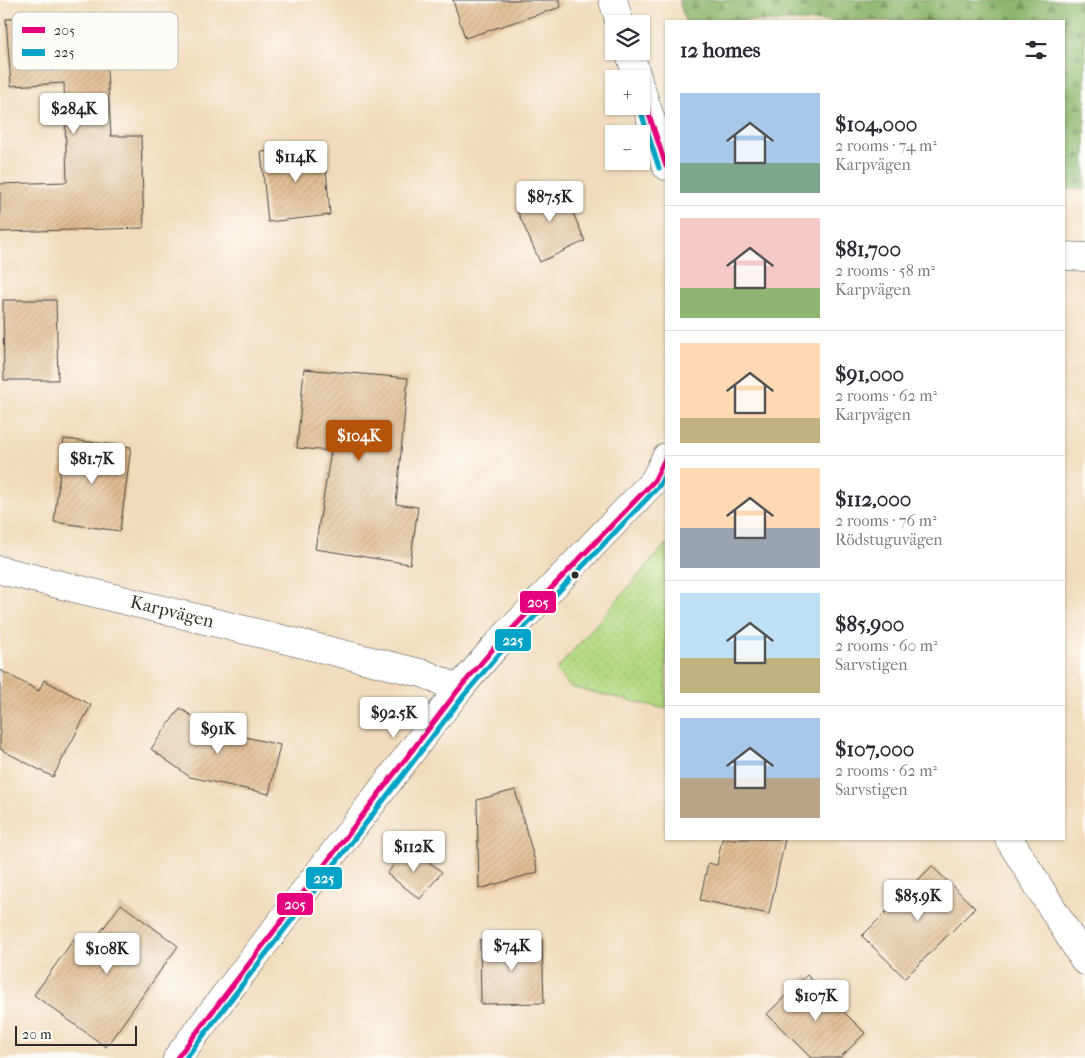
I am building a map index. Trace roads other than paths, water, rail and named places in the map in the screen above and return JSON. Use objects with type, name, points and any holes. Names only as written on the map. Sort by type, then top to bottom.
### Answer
[{"type":"street","points":[[613,0],[617,15]]},
{"type":"street","points":[[649,115],[665,163]]},
{"type":"street","points":[[1065,256],[1085,257]]},
{"type":"street","points":[[178,1058],[459,689],[494,648],[654,481],[665,459]]},
{"type":"street","name":"Karpvägen","points":[[0,570],[425,674],[459,689]]},
{"type":"street","points":[[1010,840],[1085,961]]}]
